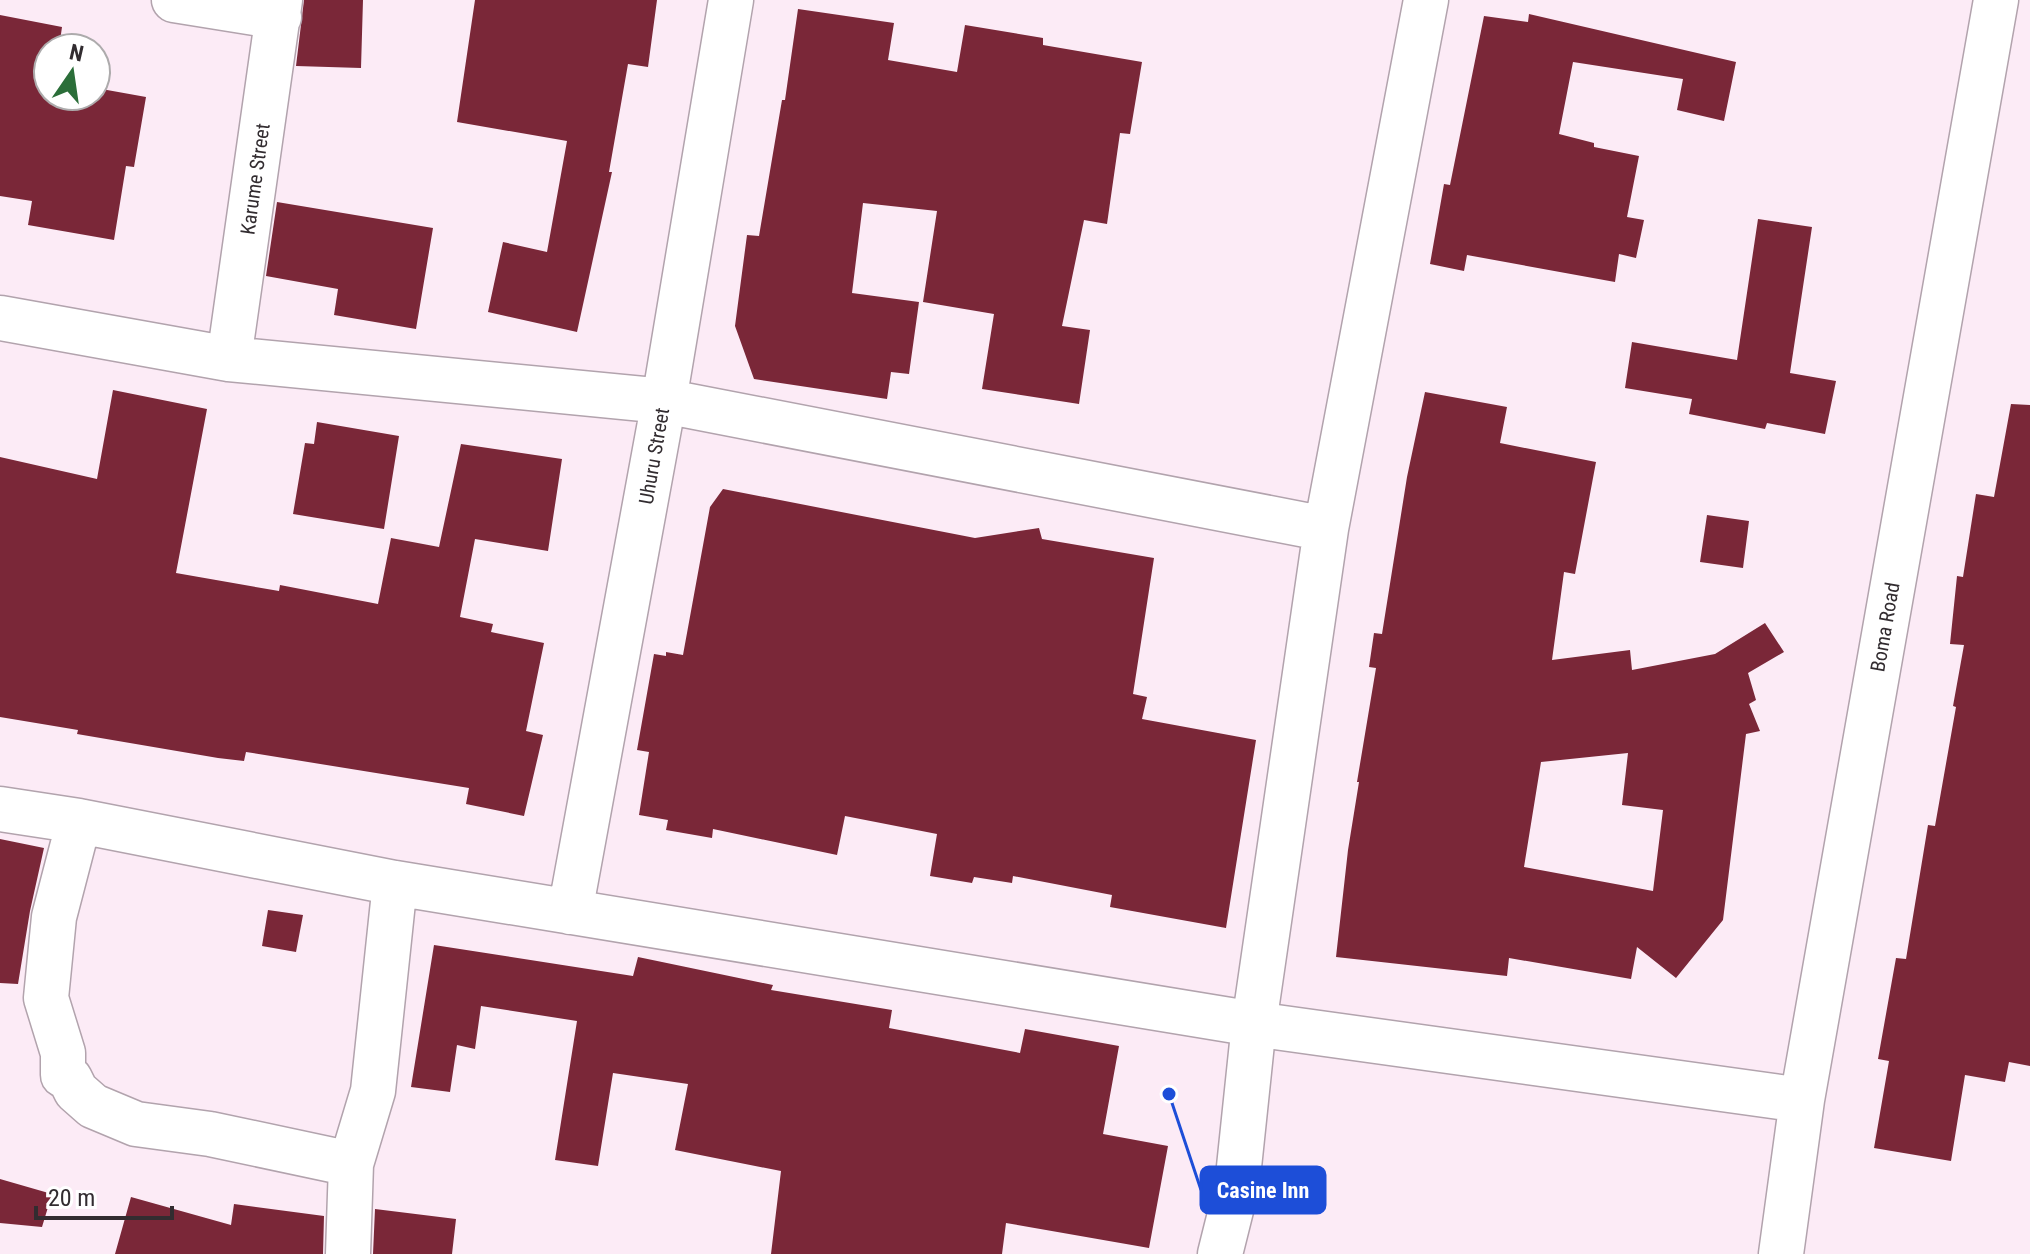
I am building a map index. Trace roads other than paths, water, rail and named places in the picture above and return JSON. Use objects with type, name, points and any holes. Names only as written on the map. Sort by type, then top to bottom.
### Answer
[{"type":"street","points":[[174,0],[279,9]]},
{"type":"street","name":"Uhuru Street","points":[[570,912],[664,401],[731,0]]},
{"type":"street","points":[[1220,1254],[1237,1186],[1254,1024],[1326,529],[1426,0]]},
{"type":"street","name":"Boma Road","points":[[1781,1254],[1802,1100],[1996,0]]},
{"type":"street","name":"Karume Street","points":[[229,359],[279,9]]},
{"type":"street","points":[[0,318],[229,359],[664,401],[1326,529]]},
{"type":"street","points":[[0,809],[79,821],[395,883],[1254,1024],[1802,1100]]},
{"type":"street","points":[[79,821],[54,917],[46,998],[63,1053],[63,1075],[93,1106],[136,1124],[210,1134],[351,1164]]},
{"type":"street","points":[[348,1254],[351,1164],[373,1091],[395,883]]},
{"type":"place","name":"Casine Inn","points":[[1169,1094]]}]
